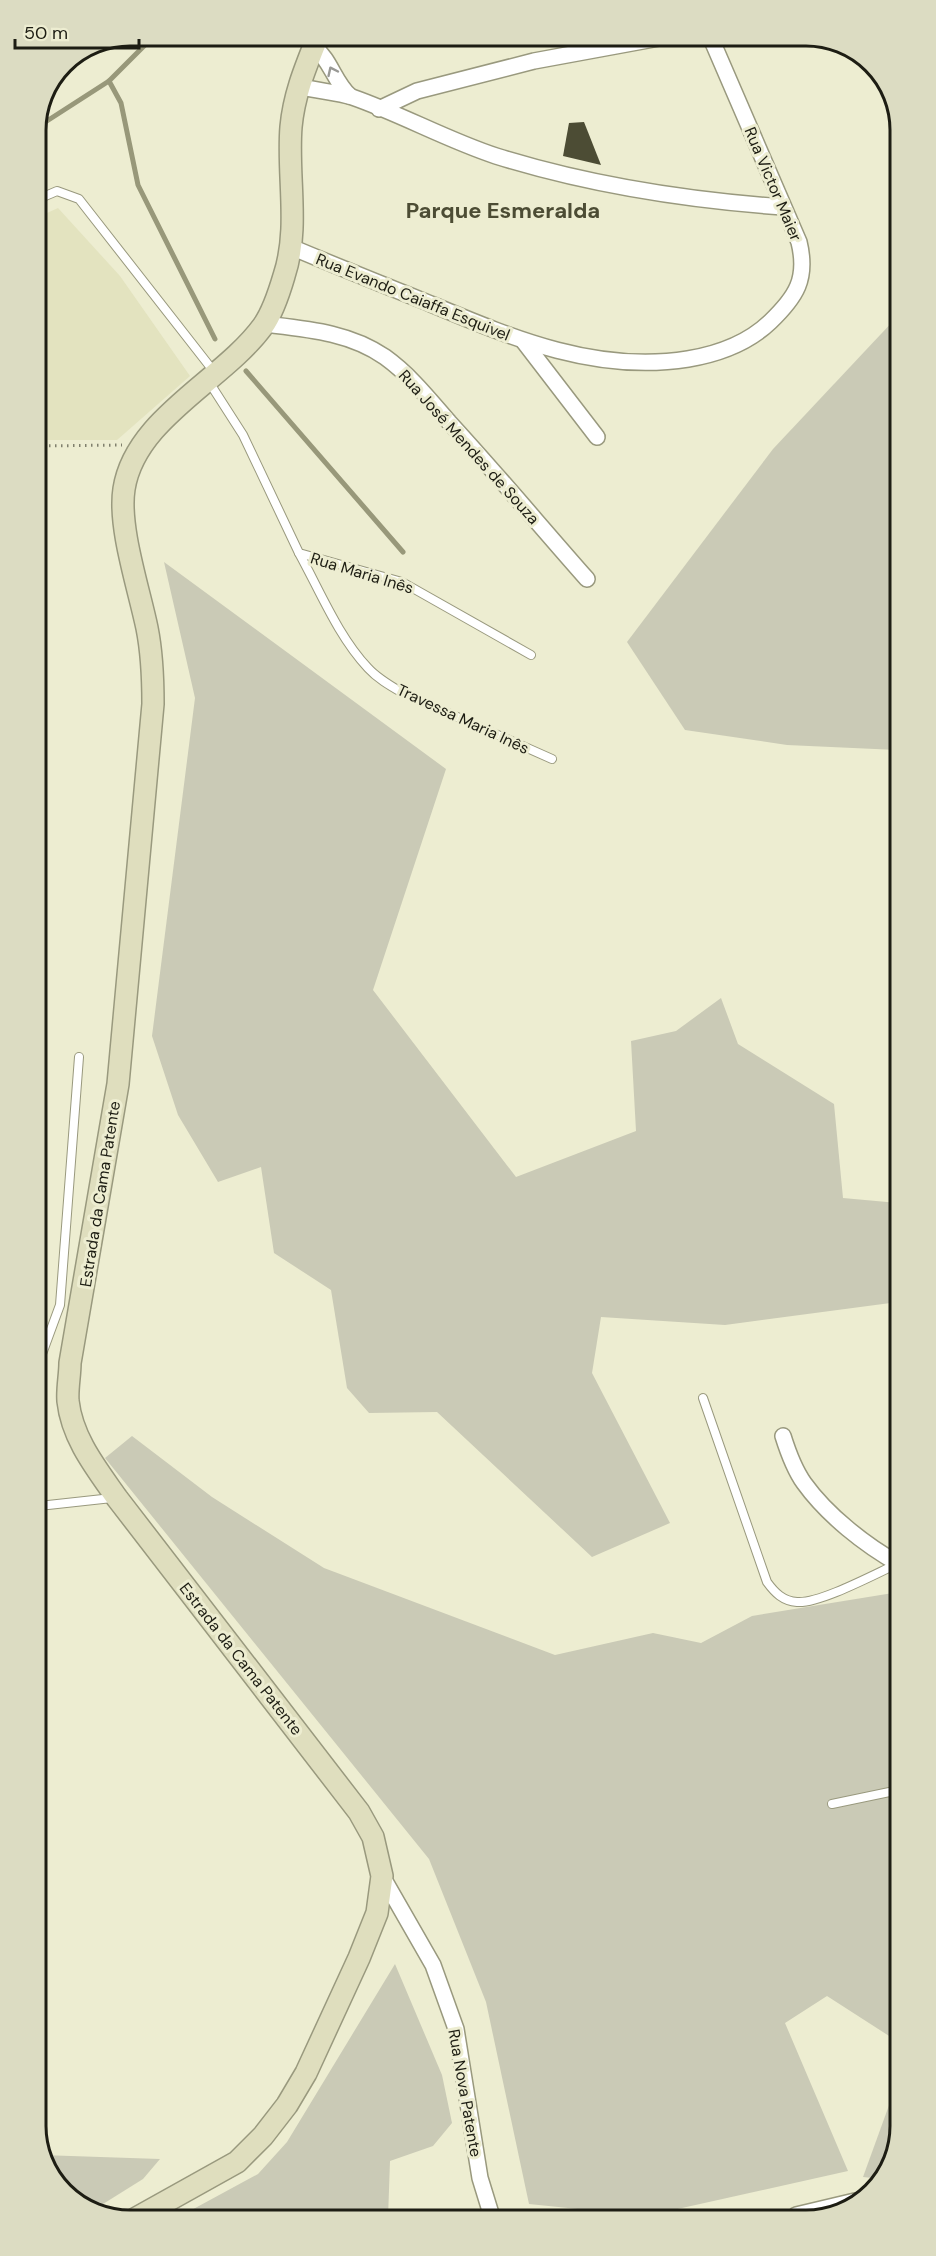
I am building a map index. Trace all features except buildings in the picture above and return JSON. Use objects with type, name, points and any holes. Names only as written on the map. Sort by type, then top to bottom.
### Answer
[{"type":"street","name":"Estrada da Cama Patente","points":[[153,2209],[237,2162],[263,2136],[287,2105],[306,2073],[359,1958],[377,1913],[382,1876],[373,1837],[359,1812],[90,1460],[75,1429],[68,1401],[70,1363],[118,1084],[153,704],[151,647],[123,504],[127,478],[138,452],[157,427],[245,347],[264,324],[277,297],[291,248],[291,128],[299,87],[314,46]]},
{"type":"street","points":[[319,46],[337,82],[350,96]]},
{"type":"street","points":[[379,109],[417,91],[534,60],[609,47]]},
{"type":"street","name":"Rua Victor Maier","points":[[524,342],[615,362],[661,363],[710,355],[742,342],[765,326],[789,303],[802,273],[803,259],[799,242],[715,47]]},
{"type":"street","points":[[299,87],[350,96],[494,155],[572,177],[648,193],[725,203],[783,207]]},
{"type":"street","name":"Rua Evando Caiaffa Esquivel","points":[[291,248],[524,342],[597,437]]},
{"type":"street","name":"Rua José Mendes de Souza","points":[[264,324],[321,331],[352,340],[384,357],[409,377],[587,579]]},
{"type":"street","points":[[783,1436],[792,1461],[804,1483],[855,1534],[890,1558]]},
{"type":"street","name":"Rua Nova Patente","points":[[382,1876],[433,1965],[456,2029],[480,2178],[490,2210]]},
{"type":"lane","name":"Rua Maria Inês","points":[[47,195],[57,191],[79,200],[212,377],[243,435],[299,553],[402,582],[531,655]]},
{"type":"lane","name":"Travessa Maria Inês","points":[[299,553],[348,642],[367,667],[379,678],[401,693],[552,759]]},
{"type":"lane","points":[[46,1342],[60,1305],[79,1057]]},
{"type":"lane","points":[[703,1398],[767,1582],[774,1593],[785,1600],[798,1602],[813,1600],[890,1567]]},
{"type":"lane","points":[[46,1505],[117,1497]]},
{"type":"lane","points":[[832,1804],[890,1792]]},
{"type":"path","points":[[47,446],[125,445],[138,452]]},
{"type":"shaded area","points":[[58,208],[120,276],[190,376],[117,440],[47,440],[47,213]]},
{"type":"shaded area","points":[[890,324],[890,750],[787,745],[685,730],[627,642],[773,449]]},
{"type":"shaded area","points":[[164,562],[446,769],[373,990],[516,1177],[636,1131],[631,1041],[676,1031],[721,998],[738,1044],[834,1104],[843,1198],[890,1202],[890,1303],[725,1325],[601,1317],[592,1373],[670,1523],[592,1557],[437,1412],[369,1413],[347,1388],[331,1290],[274,1253],[261,1167],[218,1182],[178,1115],[152,1036],[195,698]]},
{"type":"shaded area","points":[[132,1436],[212,1497],[324,1568],[555,1655],[653,1633],[701,1643],[752,1616],[890,1593],[890,2037],[827,1996],[785,2023],[848,2171],[674,2210],[584,2210],[529,2204],[486,2002],[429,1859],[105,1458]]},
{"type":"shaded area","points":[[395,1964],[442,2075],[452,2123],[433,2146],[390,2161],[388,2209],[193,2209],[258,2174],[287,2142]]},
{"type":"shaded area","points":[[890,2103],[887,2147],[871,2178],[863,2177]]},
{"type":"shaded area","points":[[52,2155],[160,2159],[143,2179],[103,2204],[71,2185]]},
{"type":"waterway","points":[[48,121],[109,81],[144,46]]},
{"type":"waterway","points":[[109,81],[121,103],[138,185],[215,339]]},
{"type":"waterway","points":[[246,371],[403,552]]},
{"type":"district","name":"Parque Esmeralda","points":[[503,210]]}]
